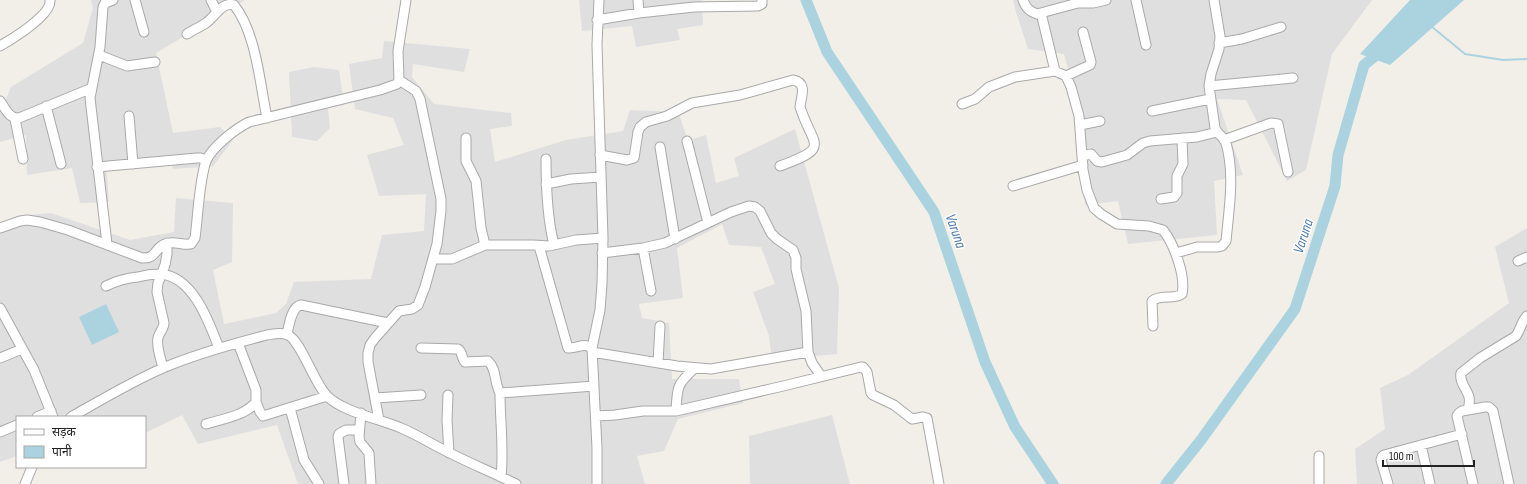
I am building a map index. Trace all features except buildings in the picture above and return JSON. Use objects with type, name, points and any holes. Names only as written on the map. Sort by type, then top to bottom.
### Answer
[{"type":"street","points":[[0,46],[15,38],[33,25],[49,7],[51,0]]},
{"type":"street","points":[[135,0],[144,32]]},
{"type":"street","points":[[211,0],[216,12]]},
{"type":"street","points":[[0,228],[27,220],[68,230],[142,258],[149,258],[167,243],[191,244],[194,240],[206,161],[215,149],[239,127],[249,122],[391,87],[397,84],[399,80],[398,51],[406,0]]},
{"type":"street","points":[[597,484],[596,416],[592,350],[602,298],[603,238],[597,20],[599,0]]},
{"type":"street","points":[[638,0],[639,13]]},
{"type":"street","points":[[597,20],[639,13],[694,7],[758,6],[762,4],[762,0]]},
{"type":"street","points":[[1023,0],[1025,6],[1030,11],[1037,14],[1068,3],[1106,0]]},
{"type":"street","points":[[1136,0],[1146,46]]},
{"type":"street","points":[[1176,253],[1197,247],[1218,247],[1225,244],[1230,176],[1224,140],[1217,132],[1208,86],[1210,74],[1219,49],[1219,25],[1214,0]]},
{"type":"street","points":[[107,1],[103,6],[99,55],[92,88],[90,107],[107,244]]},
{"type":"street","points":[[187,34],[207,22],[216,12],[227,5],[234,5],[245,24],[254,49],[267,118]]},
{"type":"street","points":[[1040,13],[1055,71]]},
{"type":"street","points":[[1219,43],[1242,39],[1281,27]]},
{"type":"street","points":[[1066,76],[1090,65],[1091,62],[1083,32]]},
{"type":"street","points":[[99,55],[127,66],[155,62]]},
{"type":"street","points":[[962,104],[975,99],[989,87],[1015,77],[1055,71],[1066,76],[1071,87],[1080,125],[1082,160],[1087,190],[1094,208],[1117,224],[1149,226],[1163,230],[1176,253],[1180,266],[1182,294],[1179,296],[1156,298],[1152,301],[1153,326]]},
{"type":"street","points":[[1208,86],[1293,78]]},
{"type":"street","points":[[379,420],[368,353],[370,345],[399,311],[412,309],[418,305],[433,259],[441,211],[439,184],[420,99],[416,91],[399,80]]},
{"type":"street","points":[[600,155],[627,160],[634,158],[636,140],[640,126],[646,122],[676,112],[692,103],[727,98],[793,80],[798,81],[801,84],[803,94],[800,107],[815,142],[811,153],[780,166]]},
{"type":"street","points":[[0,101],[11,117],[15,118],[92,88]]},
{"type":"street","points":[[1152,111],[1210,99]]},
{"type":"street","points":[[46,106],[60,164]]},
{"type":"street","points":[[129,116],[133,164]]},
{"type":"street","points":[[15,118],[23,159]]},
{"type":"street","points":[[1080,125],[1100,121]]},
{"type":"street","points":[[1224,140],[1271,123],[1278,124],[1288,172]]},
{"type":"street","points":[[1013,186],[1082,160],[1091,154],[1097,161],[1102,162],[1127,155],[1143,143],[1217,132]]},
{"type":"street","points":[[466,138],[466,161],[476,181],[481,228],[485,246]]},
{"type":"street","points":[[1161,199],[1174,197],[1177,194],[1177,176],[1183,164],[1182,138]]},
{"type":"street","points":[[687,141],[708,223]]},
{"type":"street","points":[[660,146],[675,239]]},
{"type":"street","points":[[98,167],[197,158],[201,158],[206,161]]},
{"type":"street","points":[[546,159],[548,214],[554,246]]},
{"type":"street","points":[[546,184],[571,179],[601,177]]},
{"type":"street","points":[[602,253],[643,248],[665,243],[741,208],[749,206],[755,207],[760,211],[771,233],[793,250],[796,258],[796,269],[806,311],[808,352],[812,363],[821,376]]},
{"type":"street","points":[[433,259],[452,259],[485,246],[554,246],[572,241],[603,238]]},
{"type":"street","points":[[163,368],[158,338],[164,328],[164,323],[157,292],[158,283],[167,254],[167,243]]},
{"type":"street","points":[[539,246],[568,348],[571,349],[585,345],[592,350],[658,363],[695,368],[717,368],[808,352]]},
{"type":"street","points":[[643,248],[651,291]]},
{"type":"street","points":[[1518,261],[1527,257]]},
{"type":"street","points":[[106,286],[123,279],[161,274],[175,279],[194,295],[202,307],[220,348]]},
{"type":"street","points":[[287,334],[294,309],[297,306],[388,323]]},
{"type":"street","points":[[0,308],[3,320],[22,349],[36,375],[52,414],[42,416]]},
{"type":"street","points":[[1468,410],[1469,397],[1462,384],[1460,376],[1461,373],[1480,358],[1516,336],[1520,330],[1522,321],[1527,316]]},
{"type":"street","points":[[658,363],[660,326]]},
{"type":"street","points":[[73,416],[136,381],[198,354],[267,335],[278,333],[287,334],[296,344],[317,383],[327,396],[346,409],[361,413],[416,435],[497,478],[516,484]]},
{"type":"street","points":[[238,343],[256,390],[256,402],[263,416],[327,396]]},
{"type":"street","points":[[421,348],[458,349],[460,350],[465,362],[478,362],[485,360],[490,362],[496,375],[498,389],[500,392],[503,450],[497,478]]},
{"type":"street","points":[[0,358],[22,349]]},
{"type":"street","points":[[596,416],[643,411],[676,410],[864,367],[867,372],[871,393],[873,395],[894,405],[912,419],[923,417],[927,418],[940,484]]},
{"type":"street","points":[[676,410],[676,397],[680,383],[695,368]]},
{"type":"street","points":[[500,392],[594,386]]},
{"type":"street","points":[[375,398],[421,395]]},
{"type":"street","points":[[448,395],[447,420],[449,453]]},
{"type":"street","points":[[206,424],[237,414],[253,406],[256,402]]},
{"type":"street","points":[[1473,484],[1457,414],[1468,410],[1489,407],[1493,411],[1509,484]]},
{"type":"street","points":[[290,408],[304,460],[319,484]]},
{"type":"street","points":[[361,413],[358,430],[360,442],[369,453],[371,484]]},
{"type":"street","points":[[0,432],[16,425]]},
{"type":"street","points":[[344,484],[338,437],[339,434],[346,430],[358,430]]},
{"type":"street","points":[[1388,484],[1381,460],[1384,455],[1462,434]]},
{"type":"street","points":[[1421,445],[1430,484]]},
{"type":"street","points":[[1319,456],[1320,484]]},
{"type":"street","points":[[25,484],[32,468]]},
{"type":"shaded area","points":[[91,0],[245,0],[156,53],[173,133],[220,127],[233,140],[213,166],[173,169],[171,158],[106,165],[109,202],[80,203],[72,168],[27,175],[26,135],[0,142],[0,114],[11,87],[83,43],[93,8]]},
{"type":"shaded area","points":[[579,0],[702,0],[703,25],[677,29],[680,40],[636,47],[632,26],[582,31]]},
{"type":"shaded area","points":[[1013,0],[1372,0],[1332,54],[1306,170],[1287,181],[1246,100],[1217,99],[1243,175],[1214,181],[1217,235],[1128,244],[1118,201],[1085,205],[1073,87],[1064,54],[1028,49]]},
{"type":"shaded area","points":[[384,41],[470,49],[464,72],[413,64],[412,77],[434,104],[511,113],[512,126],[490,129],[495,162],[566,140],[623,131],[630,110],[678,112],[688,140],[706,135],[716,183],[739,176],[734,158],[795,129],[839,288],[837,354],[772,360],[769,336],[753,292],[775,284],[761,247],[729,245],[722,224],[677,248],[683,298],[639,304],[642,318],[669,323],[672,379],[739,379],[743,403],[678,419],[664,451],[637,456],[645,484],[298,484],[277,425],[198,444],[182,415],[146,433],[146,416],[16,416],[16,456],[0,462],[0,223],[19,216],[51,213],[130,240],[174,232],[176,198],[233,203],[232,262],[213,270],[224,324],[276,313],[286,304],[294,282],[371,279],[382,235],[424,231],[426,194],[379,196],[367,155],[404,145],[393,118],[355,109],[349,64],[382,58]]},
{"type":"shaded area","points":[[314,67],[339,70],[344,105],[328,108],[330,128],[317,141],[292,137],[289,72]]},
{"type":"shaded area","points":[[1527,228],[1527,484],[1357,484],[1355,449],[1385,429],[1380,388],[1408,375],[1509,303],[1495,247]]},
{"type":"shaded area","points":[[832,415],[850,484],[750,484],[749,436]]},
{"type":"water","points":[[1410,0],[1464,0],[1390,65],[1360,54]]},
{"type":"water","points":[[106,304],[119,332],[92,345],[79,317]]},
{"type":"waterway","name":"Varuna","points":[[806,0],[827,52],[934,212],[985,362],[1015,427],[1053,484]]},
{"type":"waterway","points":[[1431,26],[1465,54],[1503,60],[1527,59]]},
{"type":"waterway","name":"Varuna","points":[[1166,484],[1201,440],[1295,309],[1335,186],[1338,155],[1364,65],[1384,49]]}]
